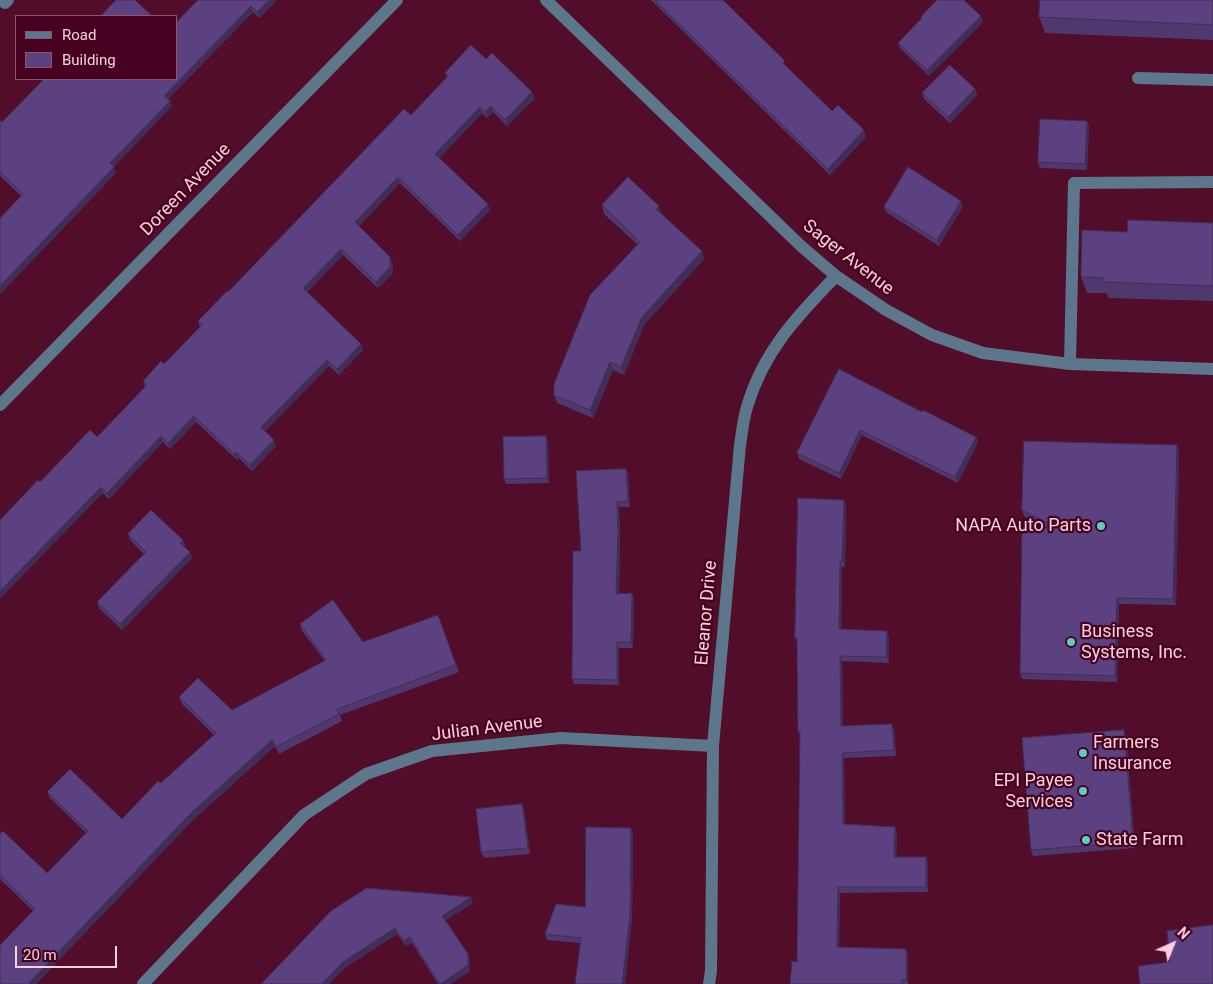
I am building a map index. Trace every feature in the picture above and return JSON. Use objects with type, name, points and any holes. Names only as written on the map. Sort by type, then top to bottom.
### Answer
[{"type":"street","name":"Doreen Avenue","points":[[0,406],[397,0]]},
{"type":"street","name":"Sager Avenue","points":[[546,0],[801,246],[836,276],[886,310],[932,335],[982,353],[1070,364],[1213,369]]},
{"type":"street","points":[[1138,78],[1213,80]]},
{"type":"street","points":[[1070,364],[1074,183],[1213,182]]},
{"type":"street","name":"Eleanor Drive","points":[[709,984],[711,971],[713,746],[740,445],[747,408],[759,373],[778,340],[801,311],[836,276]]},
{"type":"street","name":"Julian Avenue","points":[[143,984],[304,816],[366,774],[432,751],[561,738],[713,746]]},
{"type":"building","points":[[116,0],[135,0],[151,15],[102,15]]},
{"type":"building","points":[[198,0],[269,0],[257,12],[251,6],[164,96],[170,101],[110,163],[114,167],[0,286],[0,218],[23,194],[0,172],[0,120],[2,122],[43,80],[178,80],[178,21]]},
{"type":"building","points":[[655,0],[723,0],[832,111],[838,105],[864,130],[828,169]]},
{"type":"building","points":[[937,0],[964,0],[981,16],[927,70],[898,43]]},
{"type":"building","points":[[1040,0],[1213,0],[1213,25],[1039,17]]},
{"type":"building","points":[[471,45],[486,59],[492,53],[532,92],[505,120],[491,106],[485,112],[480,107],[435,154],[488,204],[458,235],[398,177],[355,222],[390,257],[390,267],[376,282],[341,249],[303,288],[361,344],[337,369],[327,360],[261,427],[274,440],[250,465],[236,452],[234,454],[194,416],[168,443],[161,436],[107,493],[101,487],[0,591],[0,520],[90,430],[97,437],[147,385],[143,381],[161,361],[164,364],[202,325],[198,321],[404,109],[411,115],[448,76],[445,73]]},
{"type":"building","points":[[950,65],[975,89],[948,117],[922,93]]},
{"type":"building","points":[[1040,119],[1087,121],[1085,164],[1038,162]]},
{"type":"building","points":[[908,167],[961,201],[937,240],[884,207]]},
{"type":"building","points":[[628,177],[659,206],[656,209],[702,251],[642,317],[621,367],[610,362],[590,410],[554,395],[554,384],[590,295],[640,242],[602,205]]},
{"type":"building","points":[[1128,220],[1213,223],[1213,286],[1103,282],[1103,278],[1081,277],[1082,230],[1127,232]]},
{"type":"building","points":[[839,369],[922,412],[923,410],[976,437],[955,477],[860,430],[839,473],[797,453]]},
{"type":"building","points":[[546,436],[547,478],[504,479],[503,437]]},
{"type":"building","name":"NAPA Auto Parts","points":[[1024,441],[1177,445],[1173,599],[1117,598],[1115,676],[1020,673],[1022,528],[1058,528],[1022,510]]},
{"type":"building","points":[[626,469],[628,501],[617,502],[616,594],[632,593],[631,642],[617,642],[617,680],[572,679],[573,551],[581,551],[576,471]]},
{"type":"building","points":[[798,498],[844,500],[842,561],[840,561],[839,629],[887,631],[886,657],[840,656],[841,726],[892,724],[894,750],[842,753],[843,824],[895,827],[894,857],[926,857],[926,887],[838,887],[837,947],[906,949],[906,980],[902,980],[902,984],[790,984],[792,961],[797,962],[800,731],[798,731],[797,638],[795,638]]},
{"type":"building","points":[[151,510],[183,540],[180,543],[190,552],[120,624],[97,602],[146,552],[128,534]]},
{"type":"building","points":[[333,600],[363,642],[438,615],[456,665],[337,709],[339,714],[276,747],[272,740],[191,813],[28,984],[3,984],[0,982],[0,945],[35,909],[0,875],[0,834],[3,831],[47,873],[88,831],[47,792],[70,769],[122,819],[158,781],[161,783],[216,733],[179,697],[198,678],[232,710],[326,660],[300,624]]},
{"type":"building","points":[[1124,730],[1133,842],[1031,850],[1022,738]]},
{"type":"building","points":[[522,804],[528,848],[481,852],[476,809]]},
{"type":"building","points":[[586,827],[631,828],[630,915],[622,984],[575,984],[581,938],[545,934],[556,904],[585,907]]},
{"type":"building","points":[[367,888],[471,897],[442,916],[468,954],[468,965],[440,984],[410,937],[404,941],[395,928],[343,962],[322,984],[261,984],[331,911]]},
{"type":"building","points":[[1213,925],[1213,984],[1140,984],[1138,966],[1170,962],[1167,931]]},
{"type":"place","name":"NAPA Auto Parts","points":[[1101,526]]},
{"type":"place","name":"Business Systems, Inc.","points":[[1071,642]]},
{"type":"place","name":"Farmers Insurance","points":[[1083,753]]},
{"type":"place","name":"EPI Payee Services","points":[[1083,791]]},
{"type":"place","name":"State Farm","points":[[1086,840]]}]
